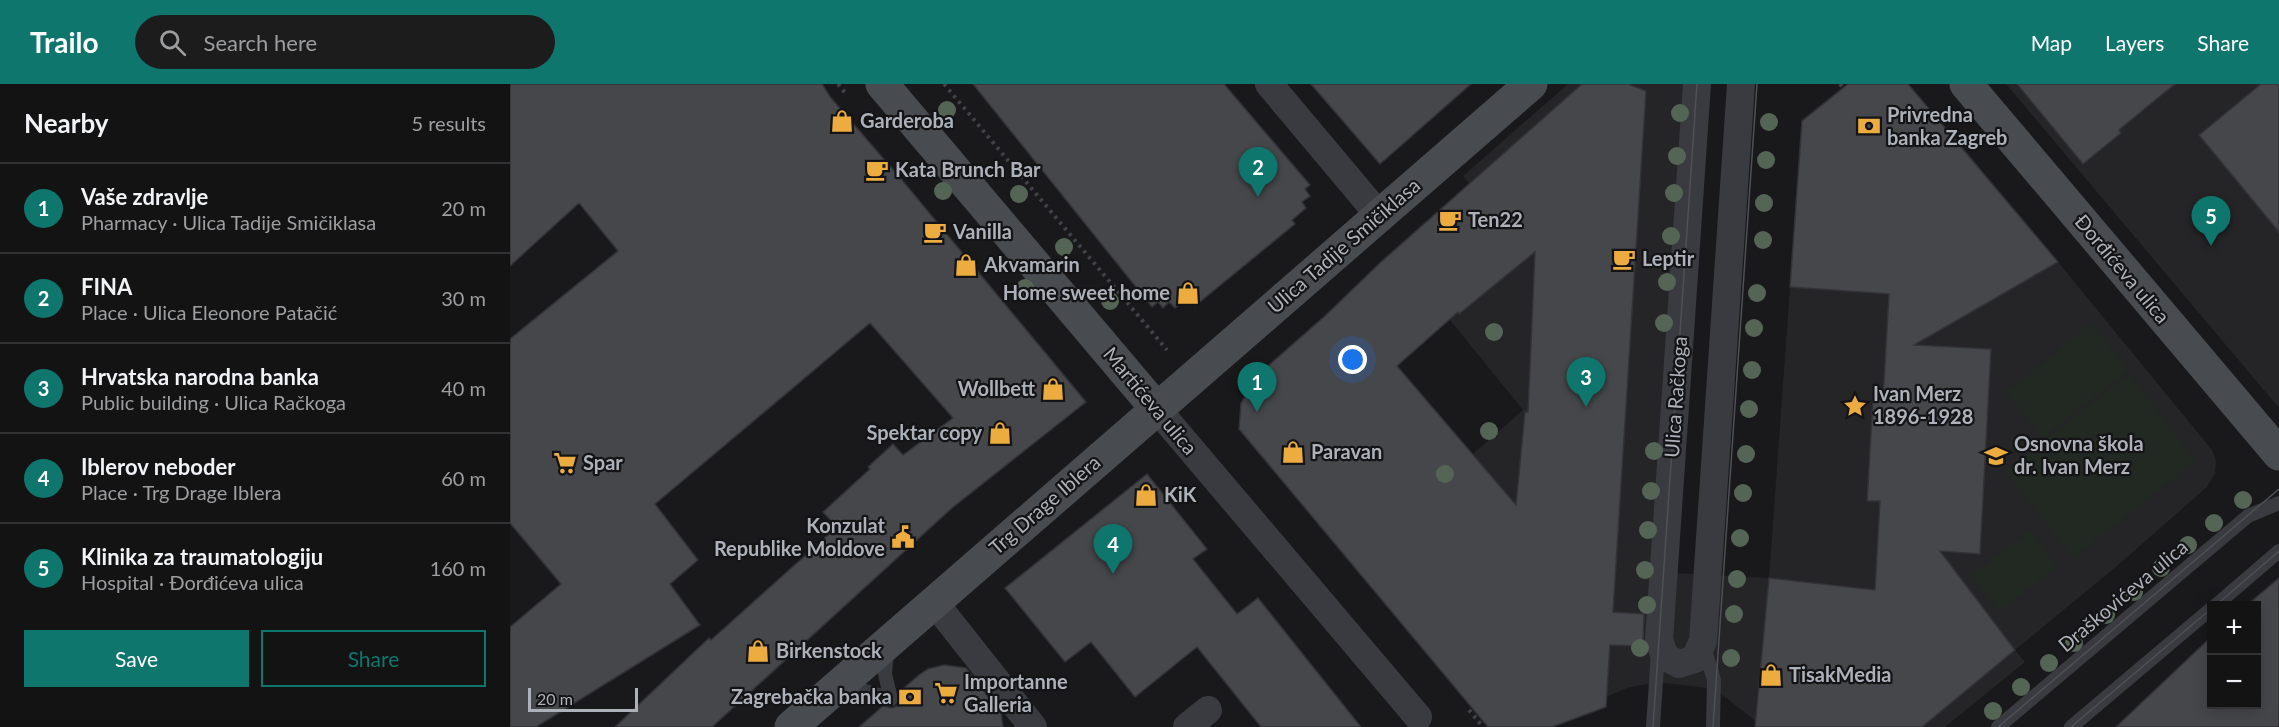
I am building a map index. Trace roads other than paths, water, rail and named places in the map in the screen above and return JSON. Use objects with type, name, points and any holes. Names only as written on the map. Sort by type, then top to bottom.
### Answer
[{"type":"street","name":"Martićeva ulica","points":[[882,84],[1418,717]]},
{"type":"street","points":[[1269,84],[1379,215]]},
{"type":"street","name":"Ulica Tadije Smičiklasa","points":[[1156,408],[1531,84]]},
{"type":"street","name":"Ulica Račkoga","points":[[1659,640],[1698,84]]},
{"type":"street","points":[[1659,640],[1665,657],[1680,664],[1695,659],[1703,641],[1742,84]]},
{"type":"street","name":"Đorđićeva ulica","points":[[1966,84],[2279,454]]},
{"type":"street","name":"Trg Drage Iblera","points":[[791,727],[1156,408]]},
{"type":"street","points":[[934,602],[1034,727]]},
{"type":"lane","name":"Draškovićeva ulica","points":[[1998,727],[2248,516],[2279,503]]},
{"type":"lane","points":[[2220,601],[2279,551]]},
{"type":"lane","points":[[2071,727],[2207,612]]},
{"type":"lane","points":[[826,697],[837,692],[862,690],[891,699],[885,663],[891,639]]},
{"type":"lane","points":[[1653,727],[1659,640]]},
{"type":"lane","points":[[1703,641],[1715,689],[1713,727]]},
{"type":"tram line","points":[[1653,727],[1697,84]]},
{"type":"tram line","points":[[1713,727],[1757,84]]},
{"type":"tram line","points":[[1998,727],[2279,489]]},
{"type":"tram line","points":[[2221,601],[2279,551]]},
{"type":"tram line","points":[[2071,727],[2207,612]]},
{"type":"place","name":"Garderoba","points":[[842,121]]},
{"type":"place","name":"Privredna banka Zagreb","points":[[1869,126]]},
{"type":"place","name":"Kata Brunch Bar","points":[[877,170]]},
{"type":"place","name":"FINA","points":[[1258,197]]},
{"type":"place","name":"Ten22","points":[[1450,220]]},
{"type":"place","name":"Vanilla","points":[[935,232]]},
{"type":"place","name":"Klinika za traumatologiju","points":[[2211,246]]},
{"type":"place","name":"Leptir","points":[[1624,259]]},
{"type":"place","name":"Akvamarin","points":[[966,265]]},
{"type":"place","name":"Home sweet home","points":[[1188,293]]},
{"type":"place","name":"Wollbett","points":[[1053,389]]},
{"type":"place","name":"Ivan Merz 1896-1928","points":[[1855,406]]},
{"type":"place","name":"Hrvatska narodna banka","points":[[1586,407]]},
{"type":"place","name":"Vaše zdravlje","points":[[1257,412]]},
{"type":"place","name":"Spektar copy","points":[[1000,433]]},
{"type":"place","name":"Paravan","points":[[1293,452]]},
{"type":"place","name":"Osnovna škola dr. Ivan Merz","points":[[1996,456]]},
{"type":"place","name":"Spar","points":[[565,463]]},
{"type":"place","name":"KiK","points":[[1146,495]]},
{"type":"place","name":"Konzulat Republike Moldove","points":[[903,537]]},
{"type":"place","name":"Iblerov neboder","points":[[1113,574]]},
{"type":"place","name":"Birkenstock","points":[[758,651]]},
{"type":"place","name":"TisakMedia","points":[[1771,675]]},
{"type":"place","name":"Importanne Galleria","points":[[946,693]]},
{"type":"place","name":"Zagrebačka banka","points":[[910,697]]}]
